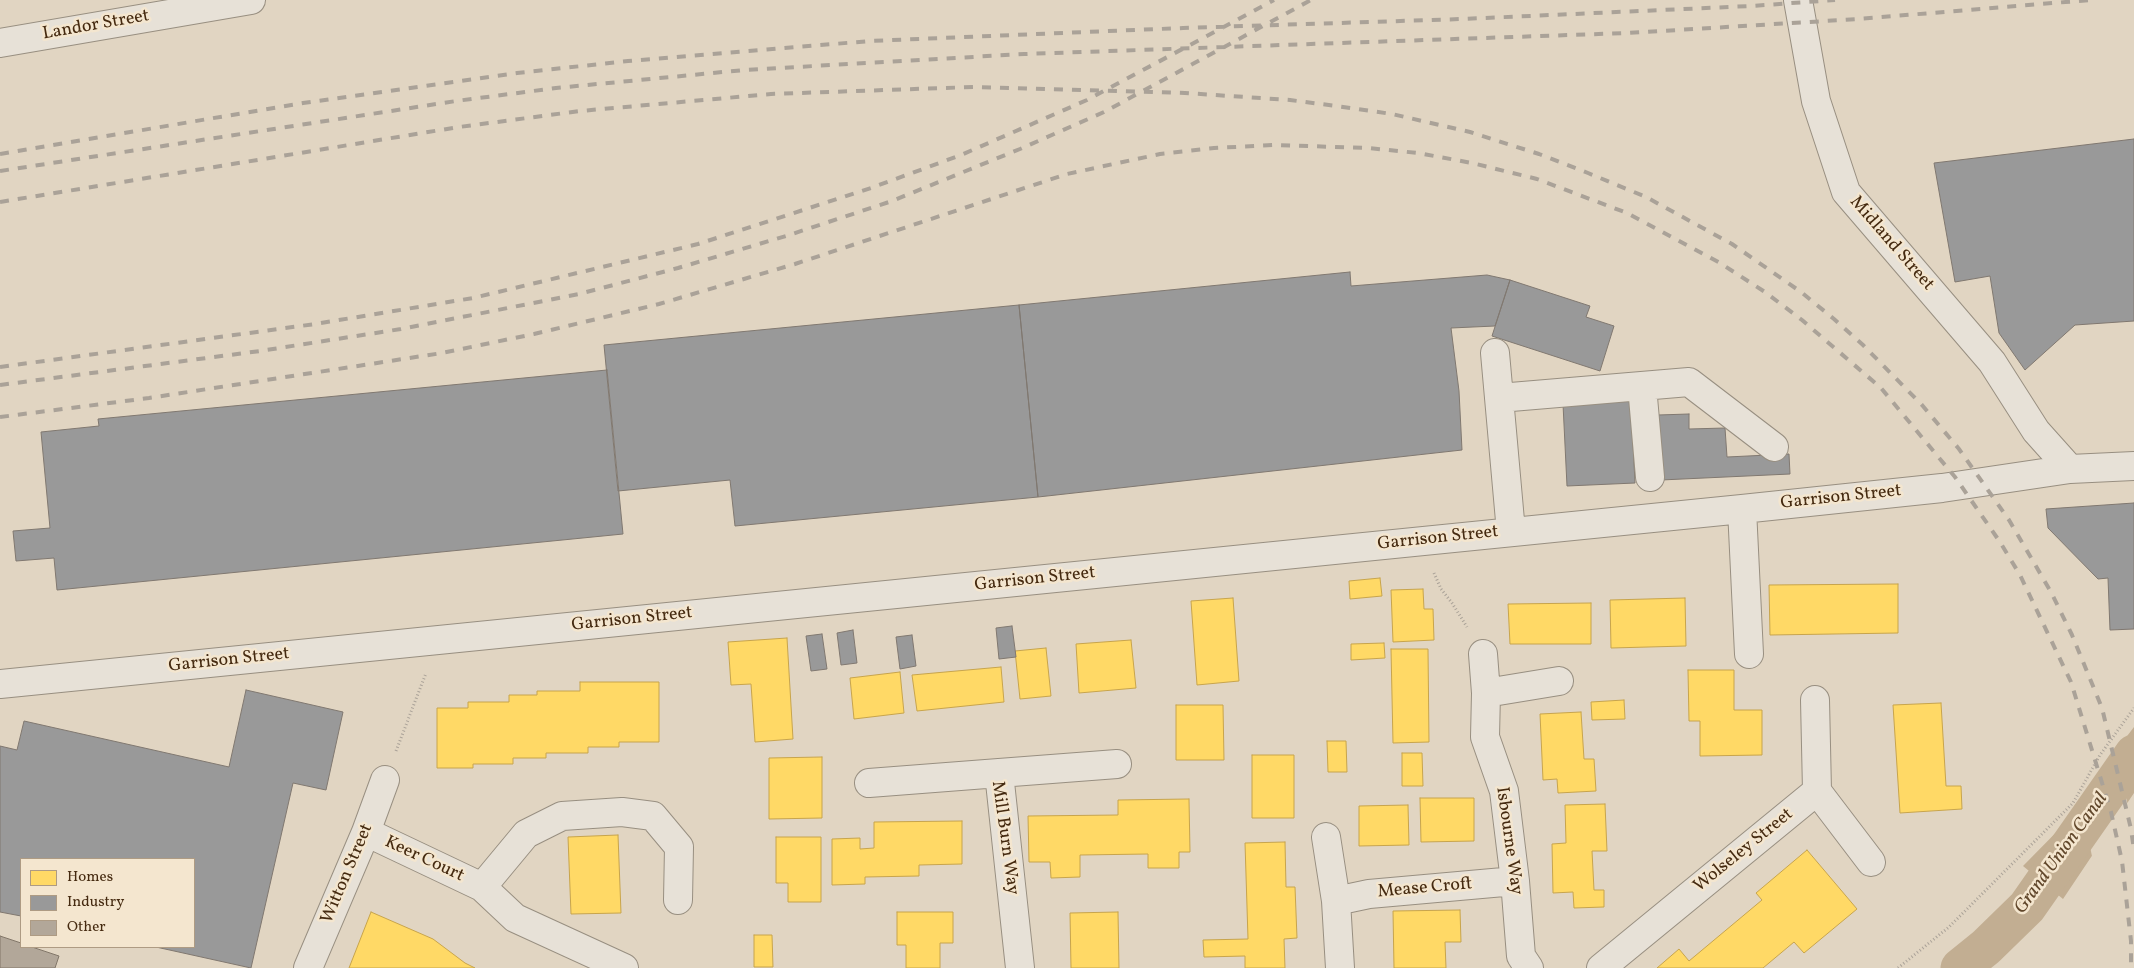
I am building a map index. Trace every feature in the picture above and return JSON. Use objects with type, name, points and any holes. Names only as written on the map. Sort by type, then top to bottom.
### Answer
[{"type":"street","name":"Landor Street","points":[[0,43],[150,8],[251,0]]},
{"type":"street","name":"Midland Street","points":[[1798,0],[1816,101],[1846,192],[1992,362],[2036,431],[2070,469]]},
{"type":"street","points":[[1495,353],[1511,532]]},
{"type":"street","points":[[1499,398],[1689,382],[1774,447]]},
{"type":"street","points":[[1642,386],[1650,477]]},
{"type":"street","name":"Garrison Street","points":[[0,684],[1742,509],[1942,488],[2070,469],[2134,466]]},
{"type":"street","points":[[1742,509],[1749,654]]},
{"type":"street","name":"Isbourne Way","points":[[1482,654],[1486,693],[1485,737],[1504,791],[1515,881],[1521,956],[1529,968]]},
{"type":"street","points":[[1486,693],[1559,681]]},
{"type":"street","points":[[1815,700],[1817,791],[1871,862]]},
{"type":"street","points":[[999,773],[1117,764]]},
{"type":"street","name":"Mill Burn Way","points":[[869,782],[999,773],[1020,968]]},
{"type":"street","name":"Witton Street","points":[[308,968],[366,832],[385,780]]},
{"type":"street","name":"Wolseley Street","points":[[1601,968],[1817,791]]},
{"type":"street","name":"Keer Court","points":[[482,887],[526,834],[562,816],[622,812],[653,816],[680,847],[678,900]]},
{"type":"street","name":"Keer Court","points":[[366,832],[482,887],[515,918],[624,968]]},
{"type":"street","points":[[1326,837],[1336,901],[1340,968]]},
{"type":"street","name":"Mease Croft","points":[[1336,901],[1369,894],[1515,881]]},
{"type":"path","points":[[1426,540],[1431,567],[1441,589],[1452,603],[1482,654]]},
{"type":"path","points":[[385,780],[439,640]]},
{"type":"path","points":[[1898,968],[1949,927],[2073,803],[2100,754],[2134,708]]},
{"type":"water","points":[[2134,727],[2134,793],[2063,899],[2023,866],[2087,801],[2121,744]]},
{"type":"pier","points":[[2115,748],[2128,806],[2093,861],[2081,804]]},
{"type":"building: Homes","points":[[1380,578],[1382,596],[1350,599],[1349,581]]},
{"type":"building: Homes","points":[[1898,584],[1898,633],[1770,635],[1769,585]]},
{"type":"building: Homes","points":[[1423,589],[1424,609],[1433,609],[1434,640],[1393,642],[1391,590]]},
{"type":"building: Homes","points":[[1233,598],[1239,681],[1197,685],[1191,601]]},
{"type":"building: Homes","points":[[1685,598],[1686,646],[1611,648],[1610,600]]},
{"type":"building: Homes","points":[[1591,603],[1591,644],[1510,644],[1508,604]]},
{"type":"building: Homes","points":[[787,638],[793,739],[755,742],[751,684],[731,685],[728,642]]},
{"type":"building: Homes","points":[[1131,640],[1136,688],[1079,693],[1076,644]]},
{"type":"building: Homes","points":[[1384,643],[1385,658],[1351,660],[1351,644]]},
{"type":"building: Homes","points":[[1046,648],[1051,696],[1020,699],[1015,651]]},
{"type":"building: Homes","points":[[1391,649],[1428,649],[1429,742],[1393,743]]},
{"type":"building: Homes","points":[[1001,667],[1004,702],[917,711],[912,675]]},
{"type":"building: Homes","points":[[1688,670],[1734,670],[1734,710],[1762,710],[1762,755],[1700,756],[1700,721],[1689,721]]},
{"type":"building: Homes","points":[[900,672],[904,713],[854,719],[850,678]]},
{"type":"building: Homes","points":[[580,682],[659,682],[659,742],[619,742],[619,747],[588,747],[588,753],[546,753],[546,758],[513,758],[513,764],[473,764],[473,768],[437,768],[437,708],[468,708],[468,702],[509,702],[509,695],[537,695],[537,691],[580,691]]},
{"type":"building: Homes","points":[[1624,700],[1625,719],[1592,720],[1591,702]]},
{"type":"building: Homes","points":[[1941,703],[1946,786],[1961,786],[1962,809],[1900,813],[1893,705]]},
{"type":"building: Homes","points":[[1176,705],[1223,705],[1224,760],[1176,760]]},
{"type":"building: Homes","points":[[1581,712],[1584,759],[1594,759],[1596,791],[1558,793],[1557,779],[1543,780],[1540,714]]},
{"type":"building: Homes","points":[[1327,741],[1346,741],[1347,772],[1328,772]]},
{"type":"building: Homes","points":[[1402,753],[1422,753],[1423,786],[1402,786]]},
{"type":"building: Homes","points":[[1252,755],[1294,755],[1294,818],[1252,818]]},
{"type":"building: Homes","points":[[822,757],[822,818],[769,819],[769,758]]},
{"type":"building: Homes","points":[[1420,798],[1474,798],[1474,841],[1421,842]]},
{"type":"building: Homes","points":[[1189,799],[1190,852],[1179,852],[1179,868],[1148,868],[1148,854],[1080,855],[1080,877],[1051,878],[1050,862],[1029,862],[1028,816],[1118,815],[1118,800]]},
{"type":"building: Homes","points":[[1605,804],[1607,851],[1592,851],[1594,890],[1604,890],[1604,907],[1574,908],[1573,892],[1553,893],[1552,844],[1566,843],[1565,805]]},
{"type":"building: Homes","points":[[1408,805],[1409,845],[1359,846],[1359,806]]},
{"type":"building: Homes","points":[[962,821],[962,864],[919,865],[919,876],[865,877],[865,884],[832,885],[832,839],[860,838],[860,849],[874,848],[874,822]]},
{"type":"building: Homes","points":[[618,835],[621,913],[571,914],[568,837]]},
{"type":"building: Homes","points":[[776,837],[821,837],[821,902],[788,902],[788,883],[776,883]]},
{"type":"building: Homes","points":[[1285,842],[1286,887],[1295,887],[1297,938],[1284,939],[1285,968],[1245,968],[1245,956],[1204,957],[1203,940],[1248,939],[1245,843]]},
{"type":"building: Homes","points":[[1807,850],[1857,909],[1804,953],[1794,942],[1763,968],[1657,968],[1679,949],[1689,961],[1762,900],[1756,893]]},
{"type":"building: Homes","points":[[1460,910],[1461,942],[1445,942],[1446,968],[1394,968],[1393,911]]},
{"type":"building: Homes","points":[[371,912],[433,939],[465,963],[475,968],[349,968]]},
{"type":"building: Homes","points":[[897,912],[953,912],[953,943],[940,943],[940,968],[906,968],[906,945],[897,945]]},
{"type":"building: Homes","points":[[1118,912],[1119,968],[1071,968],[1070,913]]},
{"type":"building: Homes","points":[[754,935],[772,935],[773,967],[754,967]]},
{"type":"building: Industry","points":[[2134,139],[2134,321],[2075,325],[2025,370],[1999,333],[1990,276],[1955,282],[1934,163]]},
{"type":"building: Industry","points":[[1350,272],[1351,286],[1487,275],[1510,280],[1495,326],[1451,328],[1459,391],[1462,450],[1038,497],[1019,305]]},
{"type":"building: Industry","points":[[1510,280],[1590,306],[1586,317],[1614,326],[1600,371],[1492,336]]},
{"type":"building: Industry","points":[[1019,305],[1038,497],[735,526],[730,480],[618,491],[604,345]]},
{"type":"building: Industry","points":[[607,370],[623,534],[57,590],[54,558],[16,561],[13,531],[50,528],[41,432],[99,426],[98,419]]},
{"type":"building: Industry","points":[[1631,401],[1635,483],[1567,486],[1563,404]]},
{"type":"building: Industry","points":[[1689,414],[1689,429],[1725,428],[1727,457],[1789,454],[1790,474],[1661,480],[1658,415]]},
{"type":"building: Industry","points":[[2134,503],[2134,629],[2110,630],[2108,578],[2098,579],[2048,528],[2046,509]]},
{"type":"building: Industry","points":[[1012,626],[1016,657],[999,659],[996,628]]},
{"type":"building: Industry","points":[[853,630],[857,663],[841,665],[837,633]]},
{"type":"building: Industry","points":[[822,634],[827,669],[811,671],[806,636]]},
{"type":"building: Industry","points":[[912,635],[916,666],[900,669],[896,637]]},
{"type":"building: Industry","points":[[246,690],[343,712],[326,790],[293,783],[251,968],[161,948],[195,948],[195,858],[20,858],[20,916],[0,912],[0,746],[17,750],[24,721],[229,767]]},
{"type":"building: Other","points":[[0,936],[20,943],[20,948],[35,948],[59,956],[55,968],[0,968]]},
{"type":"waterway","name":"Grand Union Canal","points":[[1960,968],[1986,947],[2027,907],[2134,754]]},
{"type":"railway","points":[[0,367],[315,324],[473,298],[698,244],[871,188],[961,155],[1087,100],[1274,0]]},
{"type":"railway","points":[[0,385],[260,351],[401,329],[579,294],[678,268],[786,236],[892,201],[1020,149],[1104,112],[1311,0]]},
{"type":"railway","points":[[0,154],[303,103],[517,73],[628,61],[870,41],[1462,19],[1751,6],[1835,0]]},
{"type":"railway","points":[[0,171],[456,101],[556,88],[744,70],[1024,54],[1628,33],[1858,19],[2090,0]]},
{"type":"railway","points":[[0,202],[459,127],[580,111],[771,94],[973,87],[1185,93],[1290,100],[1336,106],[1392,114],[1470,132],[1539,154],[1646,197],[1732,244],[1801,292],[1834,319],[1863,345],[1922,405],[1959,449],[2009,520],[2051,592],[2072,635],[2102,708],[2131,829],[2134,850]]},
{"type":"railway","points":[[0,417],[149,398],[442,353],[534,334],[659,304],[795,264],[1067,174],[1160,154],[1214,148],[1274,145],[1368,148],[1418,153],[1472,163],[1537,179],[1627,213],[1720,263],[1765,292],[1802,320],[1881,388],[1955,477],[2000,542],[2020,575],[2071,682],[2111,812],[2122,861],[2131,941],[2131,968]]}]
